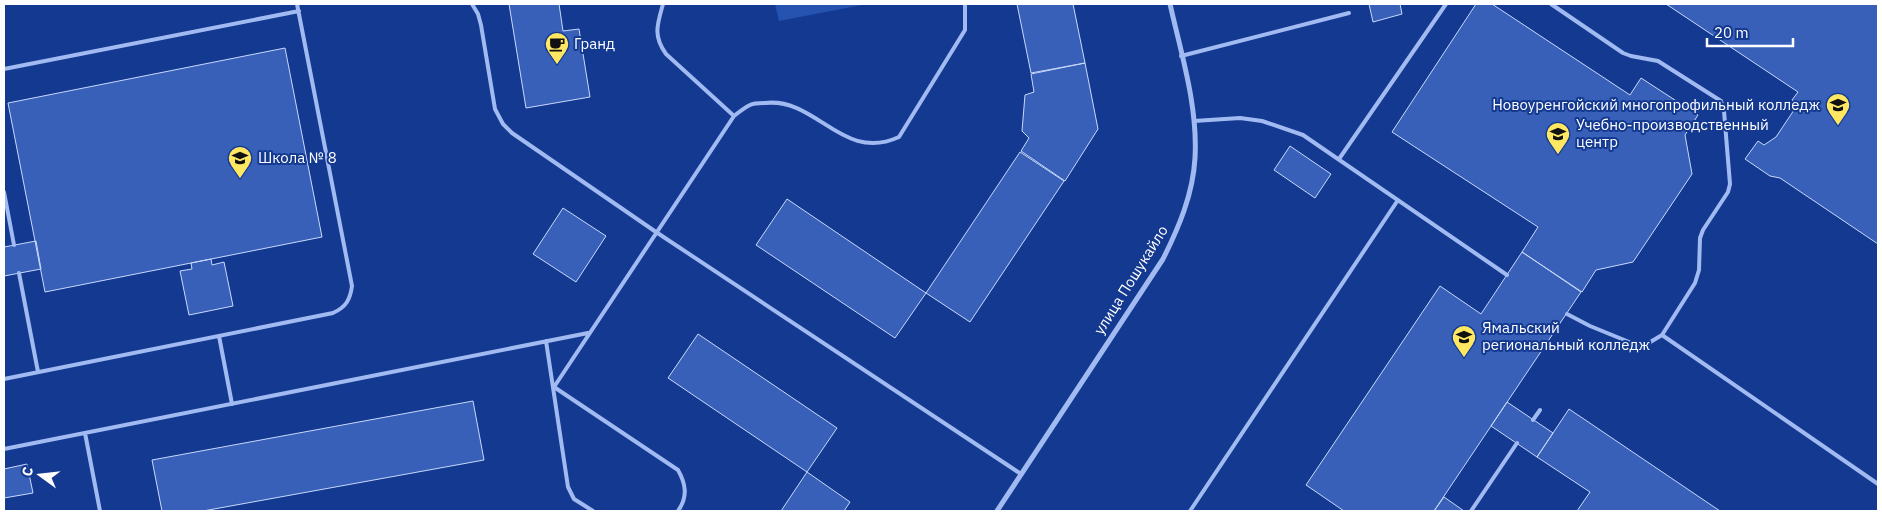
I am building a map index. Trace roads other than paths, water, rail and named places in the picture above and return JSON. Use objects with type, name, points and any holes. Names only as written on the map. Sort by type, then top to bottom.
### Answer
[{"type":"street","name":"улица Пошукайло","points":[[996,511],[1163,259],[1177,232],[1186,207],[1196,152],[1194,120],[1170,4]]},
{"type":"lane","points":[[4,379],[333,313],[343,308],[350,299],[352,286],[297,4]]},
{"type":"lane","points":[[472,4],[478,14],[481,25],[496,109],[503,124],[512,133],[656,232],[1021,474]]},
{"type":"lane","points":[[663,4],[657,34],[660,45],[666,54],[734,116]]},
{"type":"lane","points":[[554,387],[588,333],[734,116],[751,104],[777,102],[798,108],[848,138],[867,144],[886,143],[899,137],[965,30],[965,4]]},
{"type":"lane","points":[[1339,159],[1446,4]]},
{"type":"lane","points":[[1551,4],[1623,53],[1658,61],[1721,101],[1724,111],[1730,184],[1728,192],[1703,230],[1700,238],[1700,270],[1695,283],[1662,335],[1647,344],[1634,344],[1590,326],[1567,314]]},
{"type":"lane","points":[[4,69],[299,11]]},
{"type":"lane","points":[[1181,56],[1349,12]]},
{"type":"lane","points":[[1194,120],[1240,118],[1262,121],[1302,135],[1507,275]]},
{"type":"lane","points":[[4,194],[14,246]]},
{"type":"lane","points":[[1190,511],[1398,200]]},
{"type":"lane","points":[[19,273],[38,372]]},
{"type":"lane","points":[[4,449],[588,333]]},
{"type":"lane","points":[[1662,335],[1878,484]]},
{"type":"lane","points":[[219,336],[232,404]]},
{"type":"lane","points":[[546,342],[568,487],[574,498],[593,511]]},
{"type":"lane","points":[[554,387],[678,470],[686,491],[683,504],[678,511]]},
{"type":"lane","points":[[1533,420],[1540,410]]},
{"type":"lane","points":[[85,432],[100,511]]},
{"type":"lane","points":[[1471,511],[1517,443]]},
{"type":"place","name":"Гранд","points":[[557,65]]},
{"type":"place","name":"Новоуренгойский многопрофильный колледж","points":[[1838,126]]},
{"type":"place","name":"Учебно-производственный центр","points":[[1558,155]]},
{"type":"place","name":"Школа № 8","points":[[240,179]]},
{"type":"place","name":"Ямальский региональный колледж","points":[[1464,358]]}]
